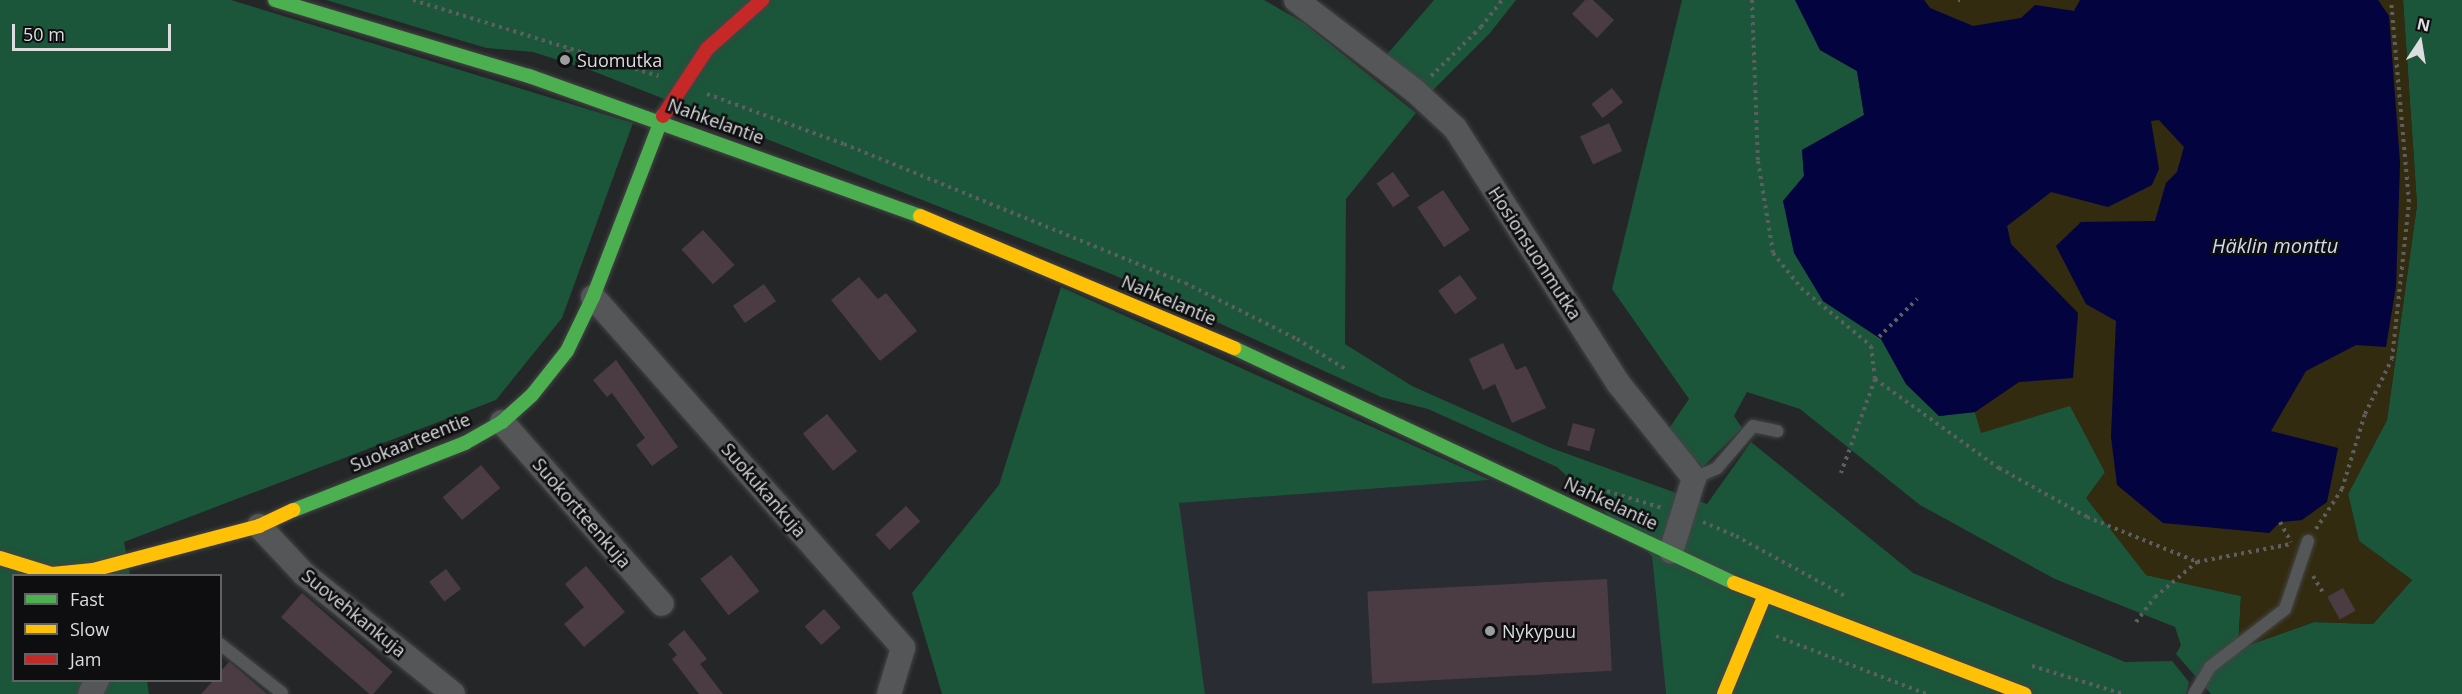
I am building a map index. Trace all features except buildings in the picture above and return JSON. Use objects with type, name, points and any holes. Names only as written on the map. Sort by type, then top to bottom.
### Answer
[{"type":"main road","name":"Nahkelantie","points":[[275,0],[530,76],[661,120],[930,219],[1171,319],[1764,597],[2024,694]]},
{"type":"main road","points":[[661,120],[708,49],[762,0]]},
{"type":"main road","name":"Suokaarteentie","points":[[0,558],[52,574],[125,569],[259,526],[331,493],[465,443],[502,422],[532,395],[567,351],[593,297],[661,120]]},
{"type":"main road","points":[[1724,694],[1764,597]]},
{"type":"street","name":"Hosionsuonmutka","points":[[1296,0],[1415,91],[1455,128],[1618,383],[1694,478]]},
{"type":"street","name":"Suokukankuja","points":[[593,297],[903,648],[889,694]]},
{"type":"street","name":"Suokortteenkuja","points":[[502,422],[662,604]]},
{"type":"street","points":[[1671,552],[1694,478]]},
{"type":"street","name":"Suovehkankuja","points":[[259,526],[304,574],[453,694]]},
{"type":"lane","points":[[1694,478],[1717,468],[1753,426],[1778,431]]},
{"type":"lane","points":[[2194,694],[2197,683],[2210,667],[2285,609],[2308,541]]},
{"type":"lane","points":[[222,646],[282,693]]},
{"type":"path","points":[[1415,91],[1482,27],[1502,0]]},
{"type":"path","points":[[1752,0],[1758,161],[1773,253],[1801,288],[1871,346],[1875,379],[1841,473]]},
{"type":"path","points":[[2136,622],[2155,597],[2197,562],[2308,541],[2342,489],[2365,414],[2392,359],[2409,202],[2391,0]]},
{"type":"path","points":[[565,60],[569,47]]},
{"type":"path","points":[[1879,338],[1917,299]]},
{"type":"path","points":[[1875,379],[1999,468],[2086,517],[2197,562]]},
{"type":"path","points":[[1752,627],[1926,694]]},
{"type":"shaded area","points":[[1490,480],[1652,556],[1666,694],[1205,694],[1178,503]]},
{"type":"green space","points":[[0,0],[231,0],[633,123],[562,318],[496,400],[124,542],[130,574],[12,574],[12,682],[147,682],[149,694],[0,694]]},
{"type":"green space","points":[[326,0],[1264,0],[1304,23],[1416,113],[1346,199],[1345,344],[1412,386],[1551,448],[1707,504],[1751,442],[1913,573],[2125,662],[2172,661],[2189,682],[2186,694],[1666,694],[1652,556],[1557,467],[1428,409],[1381,397],[1114,275],[590,70],[533,52],[486,48]]},
{"type":"green space","points":[[1434,0],[1516,0],[1490,33],[1429,94],[1383,59]]},
{"type":"green space","points":[[1682,0],[1795,0],[1820,50],[1857,71],[1864,115],[1802,150],[1804,176],[1783,201],[1823,301],[1881,339],[1906,384],[1939,416],[1975,412],[1981,432],[2070,405],[2105,472],[2146,575],[2241,596],[2238,649],[2314,622],[2373,624],[2412,580],[2359,541],[2348,494],[2387,420],[2417,205],[2403,0],[2462,0],[2462,694],[2211,694],[2176,654],[2181,645],[2175,627],[2055,579],[1920,505],[1800,409],[1747,392],[1734,416],[1742,428],[1703,467],[1666,433],[1689,399],[1612,289]]},
{"type":"green space","points":[[1061,287],[1490,480],[1179,503],[1205,694],[942,694],[912,593],[999,485]]},
{"type":"sand","points":[[1924,0],[2080,0],[2075,11],[2036,5],[2021,18],[1973,26],[1930,8]]},
{"type":"sand","points":[[2378,0],[2403,0],[2417,205],[2387,420],[2348,494],[2359,541],[2412,580],[2373,624],[2314,622],[2238,649],[2241,596],[2146,575],[2086,498],[2105,472],[2070,406],[1981,433],[1975,412],[2019,382],[2072,378],[2078,313],[2011,244],[2007,226],[2051,192],[2108,207],[2158,169],[2151,120],[2159,120],[2184,147],[2177,172],[2166,183],[2155,221],[2082,222],[2056,246],[2086,304],[2116,321],[2111,437],[2280,522],[2302,520],[2270,431],[2306,371],[2356,345],[2386,346],[2396,286],[2400,163],[2389,16]]},
{"type":"water","name":"Häklin monttu","points":[[1795,0],[1924,0],[1930,8],[1973,26],[2021,18],[2035,5],[2074,11],[2080,0],[2378,0],[2389,16],[2400,163],[2396,286],[2386,347],[2356,345],[2306,371],[2271,431],[2338,448],[2327,502],[2302,520],[2280,522],[2269,533],[2163,523],[2117,485],[2111,437],[2116,321],[2086,304],[2056,246],[2081,222],[2155,221],[2166,183],[2177,172],[2184,147],[2159,120],[2151,121],[2159,169],[2152,185],[2108,207],[2051,192],[2007,226],[2011,244],[2078,313],[2073,378],[2019,382],[1975,412],[1939,416],[1906,384],[1881,339],[1823,301],[1794,253],[1783,201],[1804,176],[1802,150],[1864,115],[1857,71],[1820,50]]},
{"type":"traffic: fast","points":[[275,0],[529,76],[920,216]]},
{"type":"traffic: fast","points":[[294,510],[465,443],[502,422],[532,395],[567,351],[593,297],[663,116]]},
{"type":"traffic: fast","points":[[1234,348],[1734,583]]},
{"type":"traffic: slow","points":[[920,216],[1234,348]]},
{"type":"traffic: slow","points":[[0,558],[52,574],[93,570],[259,526],[294,510]]},
{"type":"traffic: slow","points":[[1734,583],[2024,694]]},
{"type":"traffic: slow","points":[[1724,694],[1764,597]]},
{"type":"traffic: jam","points":[[663,116],[707,49],[762,0]]},
{"type":"place","name":"Suomutka","points":[[565,60]]},
{"type":"place","name":"Nykypuu","points":[[1490,631]]}]
